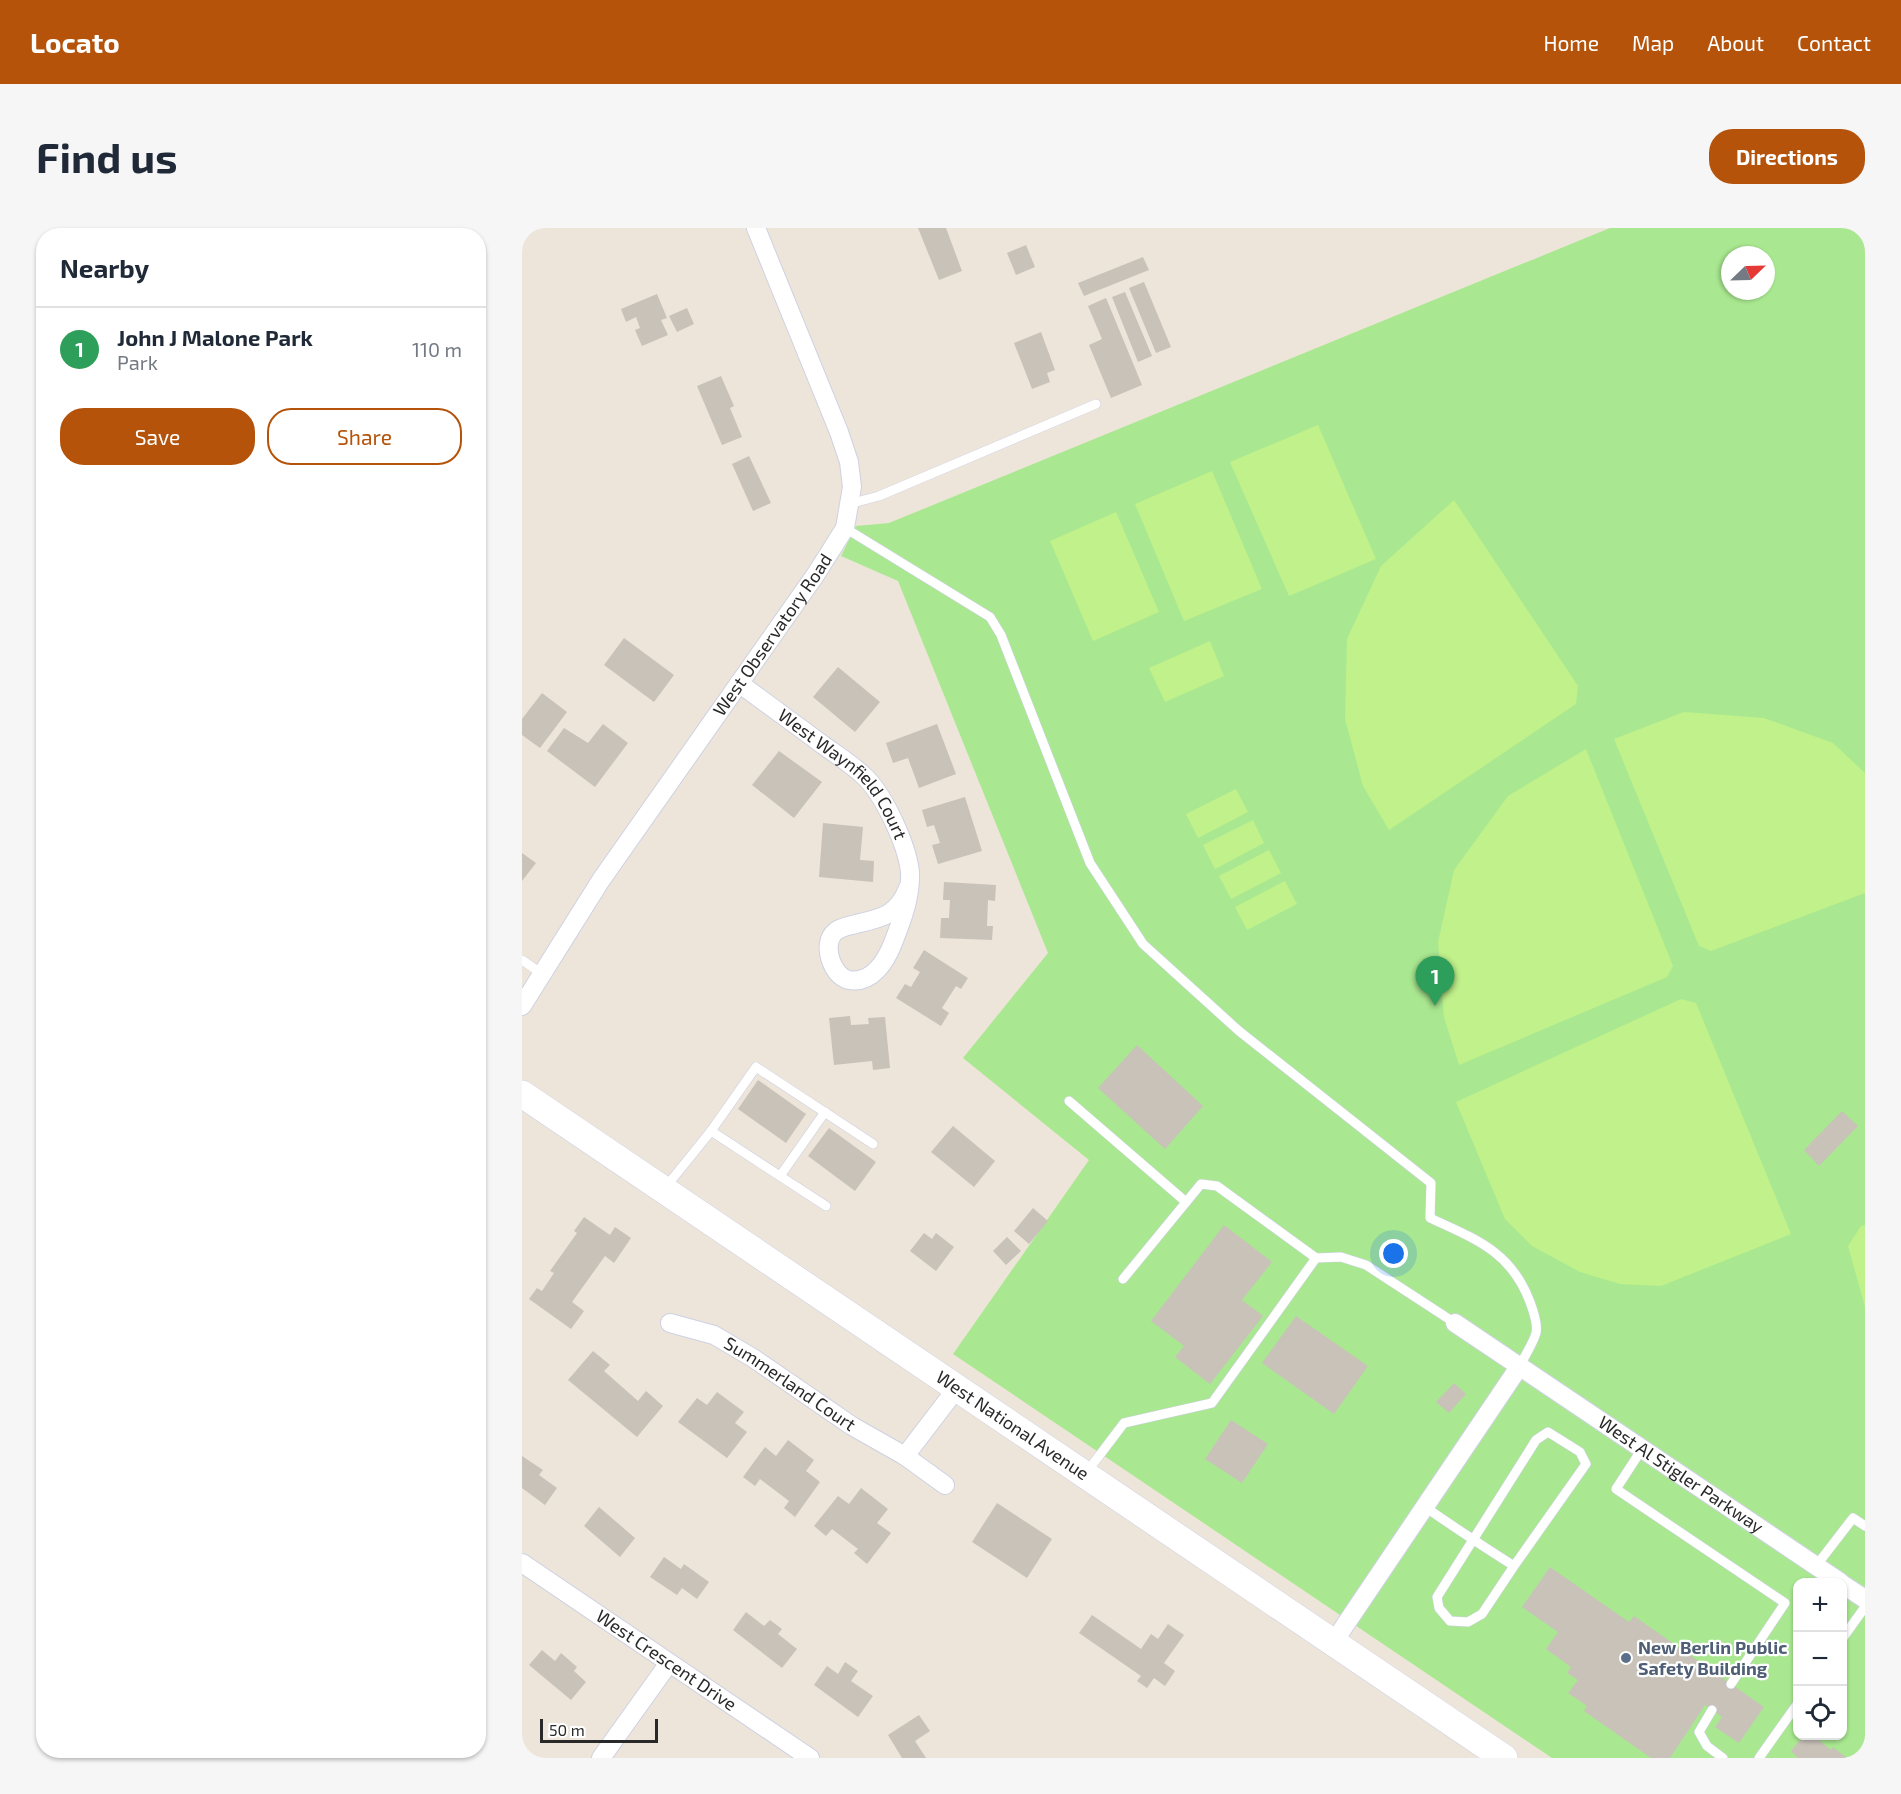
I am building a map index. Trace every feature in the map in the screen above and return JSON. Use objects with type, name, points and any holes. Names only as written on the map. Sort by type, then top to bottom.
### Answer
[{"type":"main road","name":"West National Avenue","points":[[522,1094],[1504,1758]]},
{"type":"street","name":"West Observatory Road","points":[[522,1006],[601,880],[816,574],[845,528],[852,487],[849,462],[756,228]]},
{"type":"street","name":"West Waynfield Court","points":[[739,683],[865,776],[886,808],[897,832],[910,873],[906,910],[890,951],[879,969],[869,977],[847,980],[839,975],[833,966],[829,938],[836,930],[843,927],[870,921],[892,912],[902,903],[908,888]]},
{"type":"street","name":"Summerland Court","points":[[670,1323],[714,1335],[753,1358],[852,1426],[905,1456],[945,1485]]},
{"type":"street","name":"West Al Stigler Parkway","points":[[1455,1323],[1834,1578]]},
{"type":"street","points":[[1333,1643],[1519,1367]]},
{"type":"street","points":[[905,1456],[957,1388]]},
{"type":"street","name":"West Crescent Drive","points":[[522,1563],[810,1758]]},
{"type":"street","name":"West Al Stigler Parkway","points":[[1847,1587],[1865,1599]]},
{"type":"street","points":[[601,1758],[669,1663]]},
{"type":"lane","points":[[849,504],[879,496],[1096,404]]},
{"type":"lane","points":[[845,528],[990,617],[1001,635],[1090,863],[1143,944],[1239,1031],[1431,1183],[1430,1218],[1491,1248],[1506,1263],[1524,1285],[1533,1310],[1536,1332],[1519,1367]]},
{"type":"lane","points":[[522,960],[542,974]]},
{"type":"lane","points":[[664,1190],[711,1131],[756,1067],[873,1144]]},
{"type":"lane","points":[[1070,1101],[1186,1202]]},
{"type":"lane","points":[[780,1176],[825,1112]]},
{"type":"lane","points":[[711,1131],[826,1206]]},
{"type":"lane","points":[[1123,1279],[1201,1184],[1217,1186],[1316,1258],[1341,1257],[1366,1265],[1455,1323]]},
{"type":"lane","points":[[1085,1475],[1124,1423],[1212,1403],[1316,1258]]},
{"type":"lane","points":[[1548,1432],[1580,1452],[1586,1464],[1514,1566],[1482,1614],[1468,1622],[1450,1621],[1439,1608],[1437,1597],[1536,1440],[1548,1432]]},
{"type":"lane","points":[[1641,1449],[1616,1489],[1785,1603],[1731,1684]]},
{"type":"lane","points":[[1425,1507],[1514,1566]]},
{"type":"lane","points":[[1816,1566],[1853,1518],[1865,1526]]},
{"type":"lane","points":[[1847,1632],[1865,1607]]},
{"type":"lane","points":[[1759,1758],[1793,1709]]},
{"type":"lane","points":[[1712,1710],[1699,1732],[1707,1746],[1723,1758]]},
{"type":"green space","points":[[1610,228],[1865,228],[1865,1758],[1552,1758],[953,1354],[1089,1160],[963,1058],[1048,953],[898,581],[841,556],[856,526],[889,523]]},
{"type":"green space","points":[[1318,425],[1376,559],[1289,596],[1230,462]]},
{"type":"green space","points":[[1212,471],[1262,589],[1184,621],[1135,504]]},
{"type":"green space","points":[[1454,500],[1578,686],[1576,704],[1389,830],[1363,786],[1345,719],[1347,639],[1381,566]]},
{"type":"green space","points":[[1116,512],[1159,612],[1093,641],[1050,541]]},
{"type":"green space","points":[[1210,641],[1224,676],[1165,702],[1149,668]]},
{"type":"green space","points":[[1684,712],[1764,718],[1833,743],[1865,773],[1865,893],[1711,951],[1699,946],[1614,739]]},
{"type":"green space","points":[[1586,749],[1673,966],[1667,977],[1459,1065],[1444,1017],[1438,942],[1454,870],[1508,796]]},
{"type":"green space","points":[[1236,789],[1248,812],[1198,838],[1186,814]]},
{"type":"green space","points":[[1253,820],[1264,843],[1215,869],[1203,845]]},
{"type":"green space","points":[[1269,850],[1281,873],[1231,899],[1219,876]]},
{"type":"green space","points":[[1285,881],[1297,904],[1247,930],[1235,907]]},
{"type":"green space","points":[[1681,999],[1696,1003],[1791,1234],[1661,1286],[1620,1284],[1580,1272],[1532,1246],[1505,1219],[1456,1102]]},
{"type":"green space","points":[[1865,1225],[1865,1307],[1848,1246],[1861,1226]]},
{"type":"building","points":[[918,228],[946,228],[962,271],[939,280]]},
{"type":"building","points":[[1026,245],[1035,267],[1016,275],[1007,253]]},
{"type":"building","points":[[1143,257],[1149,270],[1084,296],[1078,283]]},
{"type":"building","points":[[1144,282],[1171,347],[1156,353],[1129,288]]},
{"type":"building","points":[[1125,292],[1152,356],[1138,362],[1112,297]]},
{"type":"building","points":[[657,294],[667,318],[661,320],[668,335],[642,346],[635,330],[640,328],[636,317],[626,322],[621,309]]},
{"type":"building","points":[[1106,298],[1142,385],[1111,398],[1089,345],[1102,339],[1088,306]]},
{"type":"building","points":[[687,308],[694,324],[677,332],[669,316]]},
{"type":"building","points":[[1041,332],[1055,370],[1047,373],[1050,382],[1032,389],[1014,343]]},
{"type":"building","points":[[721,376],[734,406],[730,408],[742,437],[722,445],[697,386]]},
{"type":"building","points":[[749,456],[771,503],[753,511],[732,464]]},
{"type":"building","points":[[624,638],[674,675],[654,702],[604,665]]},
{"type":"building","points":[[838,667],[880,702],[855,732],[813,697]]},
{"type":"building","points":[[542,693],[567,712],[540,748],[522,735],[522,719]]},
{"type":"building","points":[[603,724],[628,743],[595,787],[547,751],[564,728],[588,743]]},
{"type":"building","points":[[937,724],[956,774],[919,788],[908,758],[893,763],[886,743]]},
{"type":"building","points":[[779,751],[822,782],[794,818],[752,785]]},
{"type":"building","points":[[965,797],[982,851],[938,864],[932,845],[940,843],[934,825],[927,827],[922,810]]},
{"type":"building","points":[[823,823],[863,827],[860,860],[874,861],[873,882],[819,877]]},
{"type":"building","points":[[522,853],[536,863],[522,881]]},
{"type":"building","points":[[944,882],[996,885],[995,901],[988,900],[987,926],[993,926],[992,940],[940,938],[941,918],[949,918],[950,900],[943,900]]},
{"type":"building","points":[[924,950],[968,978],[961,989],[956,986],[942,1008],[949,1013],[941,1026],[896,998],[905,984],[911,987],[920,972],[913,968]]},
{"type":"building","points":[[850,1016],[851,1025],[869,1024],[868,1018],[885,1017],[890,1068],[873,1070],[872,1061],[834,1065],[829,1018]]},
{"type":"building","points":[[1137,1045],[1203,1106],[1165,1149],[1098,1088]]},
{"type":"building","points":[[758,1080],[806,1114],[786,1143],[738,1109]]},
{"type":"building","points":[[1842,1111],[1858,1126],[1819,1166],[1804,1150]]},
{"type":"building","points":[[953,1126],[995,1161],[974,1187],[931,1152]]},
{"type":"building","points":[[829,1128],[876,1162],[855,1191],[808,1156]]},
{"type":"building","points":[[1033,1208],[1048,1221],[1029,1244],[1014,1231]]},
{"type":"building","points":[[584,1217],[610,1235],[615,1227],[631,1238],[614,1263],[605,1256],[572,1302],[584,1311],[571,1329],[529,1299],[537,1288],[542,1291],[554,1273],[550,1271],[577,1233],[574,1231]]},
{"type":"building","points":[[1224,1225],[1272,1262],[1242,1300],[1263,1316],[1210,1384],[1175,1357],[1184,1346],[1151,1321]]},
{"type":"building","points":[[924,1233],[932,1239],[936,1233],[954,1247],[936,1271],[910,1251]]},
{"type":"building","points":[[1007,1237],[1021,1251],[1006,1265],[993,1251]]},
{"type":"building","points":[[1296,1316],[1368,1366],[1334,1414],[1262,1363]]},
{"type":"building","points":[[593,1351],[610,1365],[604,1371],[638,1401],[646,1391],[663,1406],[637,1437],[568,1380]]},
{"type":"building","points":[[1454,1383],[1466,1394],[1449,1413],[1436,1402]]},
{"type":"building","points":[[717,1392],[744,1412],[735,1423],[747,1432],[727,1458],[678,1422],[697,1398],[707,1405]]},
{"type":"building","points":[[1231,1420],[1268,1444],[1242,1483],[1205,1459]]},
{"type":"building","points":[[788,1440],[814,1460],[806,1471],[820,1482],[795,1517],[784,1508],[789,1501],[760,1479],[755,1486],[743,1477],[765,1447],[776,1456]]},
{"type":"building","points":[[522,1456],[543,1470],[539,1475],[557,1488],[545,1505],[522,1488]]},
{"type":"building","points":[[861,1488],[888,1509],[877,1523],[891,1533],[867,1564],[854,1553],[858,1549],[832,1529],[826,1536],[814,1526],[838,1496],[849,1504]]},
{"type":"building","points":[[997,1503],[1052,1539],[1027,1578],[972,1542]]},
{"type":"building","points":[[599,1507],[635,1538],[620,1557],[584,1526]]},
{"type":"building","points":[[664,1557],[681,1569],[684,1564],[709,1582],[697,1599],[682,1588],[677,1595],[650,1577]]},
{"type":"building","name":"New Berlin Public Safety Building","points":[[1550,1567],[1629,1622],[1634,1616],[1764,1707],[1739,1743],[1715,1727],[1722,1717],[1705,1705],[1670,1758],[1651,1758],[1584,1711],[1587,1706],[1568,1693],[1578,1680],[1567,1673],[1571,1667],[1546,1649],[1558,1632],[1522,1607]]},
{"type":"building","points":[[746,1612],[764,1626],[770,1620],[782,1629],[778,1634],[797,1649],[782,1668],[733,1630]]},
{"type":"building","points":[[1092,1615],[1141,1649],[1151,1634],[1158,1639],[1168,1624],[1184,1635],[1164,1663],[1175,1671],[1165,1686],[1154,1678],[1147,1688],[1137,1681],[1141,1676],[1079,1633]]},
{"type":"building","points":[[542,1650],[555,1661],[561,1653],[577,1667],[574,1671],[586,1682],[571,1700],[529,1665]]},
{"type":"building","points":[[845,1662],[858,1671],[851,1681],[873,1696],[858,1717],[814,1685],[827,1666],[838,1674]]},
{"type":"building","points":[[919,1715],[930,1731],[915,1741],[926,1758],[902,1758],[888,1735]]},
{"type":"building","points":[[1800,1740],[1819,1740],[1831,1750],[1833,1747],[1847,1758],[1798,1758],[1791,1751]]},
{"type":"place","name":"John J Malone Park","points":[[1435,1006]]},
{"type":"place","name":"New Berlin Public Safety Building","points":[[1626,1658]]}]
